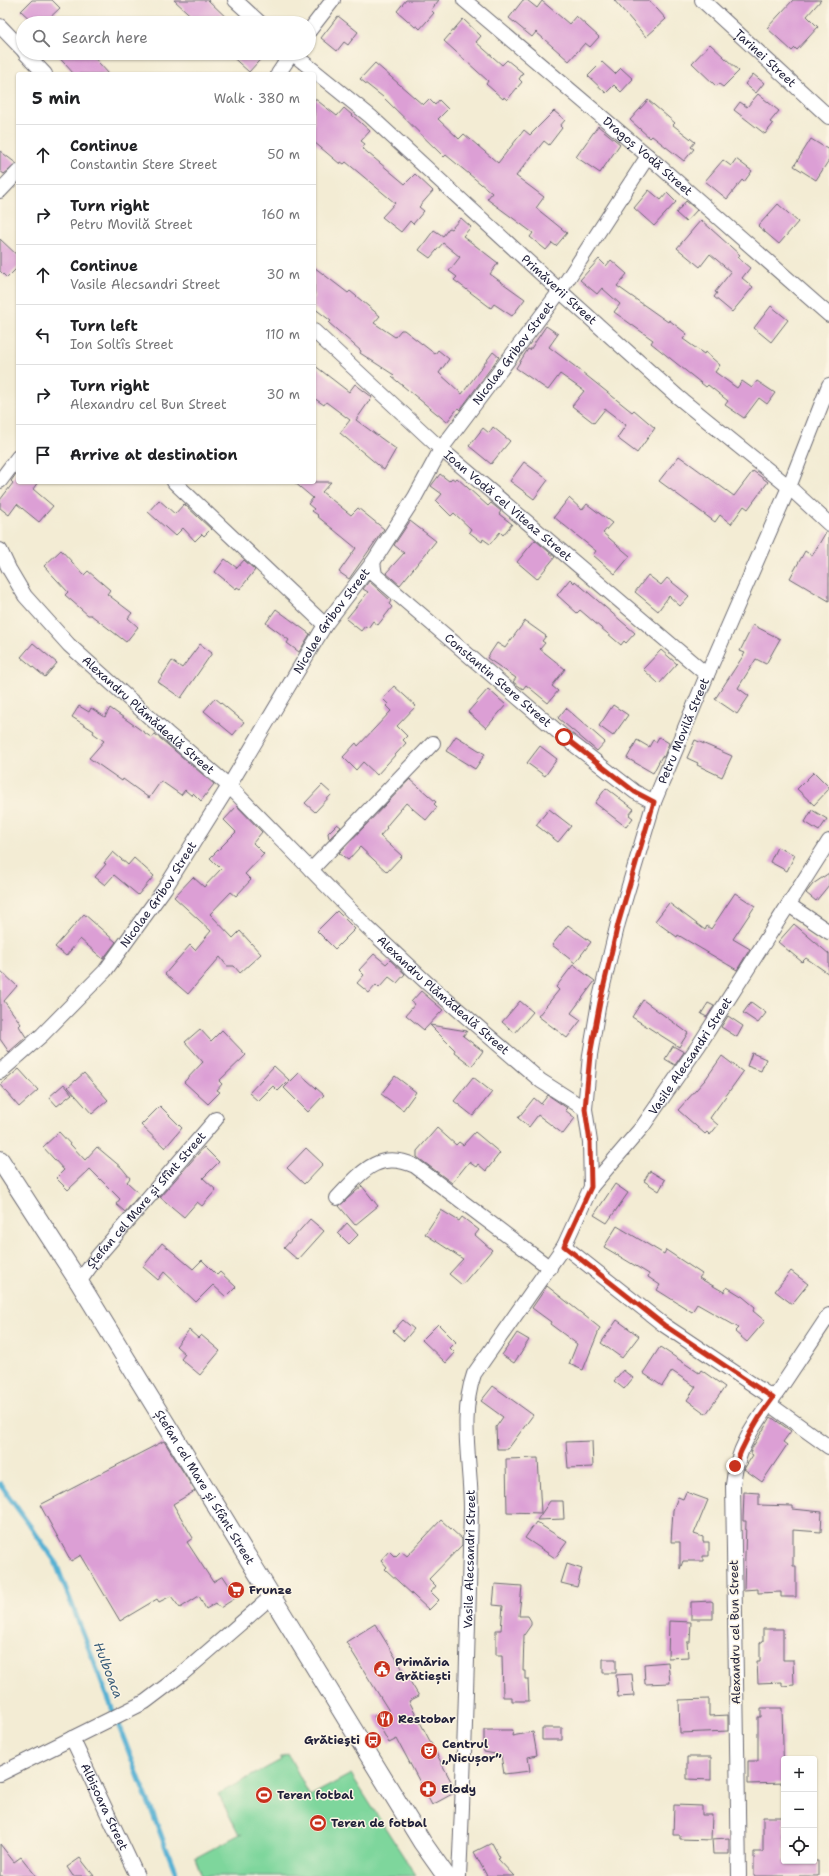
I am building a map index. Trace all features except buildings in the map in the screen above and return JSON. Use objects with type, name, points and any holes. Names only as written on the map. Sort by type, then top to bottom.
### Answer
[{"type":"street","points":[[235,0],[252,16]]},
{"type":"street","points":[[316,22],[333,0]]},
{"type":"street","name":"Dragoș Vodă Street","points":[[464,0],[648,156],[829,315]]},
{"type":"street","name":"Țarinei Street","points":[[702,0],[829,117]]},
{"type":"street","points":[[0,26],[16,43]]},
{"type":"street","points":[[32,60],[43,72]]},
{"type":"street","points":[[279,72],[287,60]]},
{"type":"street","name":"Primăverii Street","points":[[301,60],[316,72]]},
{"type":"street","name":"Primăverii Street","points":[[316,72],[370,116],[560,292],[678,397],[789,487],[829,524]]},
{"type":"street","name":"Nicolae Gribov Street","points":[[0,1072],[42,1035],[105,971],[165,888],[229,786],[325,625],[373,562],[415,497],[441,449],[560,292],[648,156]]},
{"type":"street","points":[[0,191],[16,174]]},
{"type":"street","name":"Ioan Vodă cel Viteaz Street","points":[[316,333],[441,449],[707,674]]},
{"type":"street","name":"Petru Movilă Street","points":[[591,1187],[590,1142],[585,1109],[590,1055],[601,995],[618,924],[654,802],[707,674],[789,487],[829,385]]},
{"type":"street","points":[[0,481],[16,460]]},
{"type":"street","points":[[176,484],[325,625]]},
{"type":"street","name":"Alexandru Plămădeală Street","points":[[0,550],[9,569],[26,596],[69,645],[167,733],[229,786],[368,928],[478,1028],[541,1081],[585,1109]]},
{"type":"street","name":"Constantin Stere Street","points":[[373,562],[375,575],[558,732],[635,792],[654,802]]},
{"type":"street","points":[[311,870],[433,743]]},
{"type":"street","name":"Vasile Alecsandri Street","points":[[459,1876],[468,1636],[471,1503],[467,1411],[468,1395],[474,1374],[550,1268],[564,1246],[591,1187],[643,1126],[699,1045],[829,841]]},
{"type":"street","points":[[789,905],[829,932]]},
{"type":"street","name":"Ștefan cel Mare și Sfînt Street","points":[[79,1282],[97,1257],[216,1119]]},
{"type":"street","name":"Ștefan cel Mare și Sfânt Street","points":[[0,1160],[79,1282],[422,1842],[446,1876]]},
{"type":"street","points":[[337,1198],[355,1179],[380,1161],[392,1160],[405,1162],[415,1166],[550,1268]]},
{"type":"street","points":[[564,1246],[664,1325],[771,1401],[829,1447]]},
{"type":"street","name":"Alexandru cel Bun Street","points":[[739,1876],[733,1485],[735,1466],[741,1450],[771,1401],[829,1315]]},
{"type":"street","points":[[0,1774],[145,1702],[182,1674],[271,1597]]},
{"type":"street","name":"Albișoara Street","points":[[72,1738],[137,1876]]},
{"type":"green space","points":[[288,1754],[310,1796],[351,1774],[416,1876],[202,1876],[195,1858],[242,1833],[239,1834],[218,1794],[281,1760],[280,1758]]},
{"type":"waterway","name":"Hulboaca","points":[[0,1484],[55,1561],[177,1876]]},
{"type":"place","name":"Frunze","points":[[236,1590]]},
{"type":"place","name":"Primăria Grătiești","points":[[382,1669]]},
{"type":"place","name":"Restobar","points":[[385,1719]]},
{"type":"place","name":"Grătieşti","points":[[373,1740]]},
{"type":"place","name":"Centrul „Nicușor”","points":[[429,1751]]},
{"type":"place","name":"Elody","points":[[428,1789]]},
{"type":"place","name":"Teren fotbal","points":[[264,1795]]},
{"type":"place","name":"Teren de fotbal","points":[[318,1823]]},
{"type":"route","points":[[564,737],[635,792],[654,802],[618,924],[600,1002],[590,1055],[585,1109],[590,1142],[591,1187],[564,1246],[664,1325],[773,1398],[753,1428],[741,1450],[735,1466]]}]
